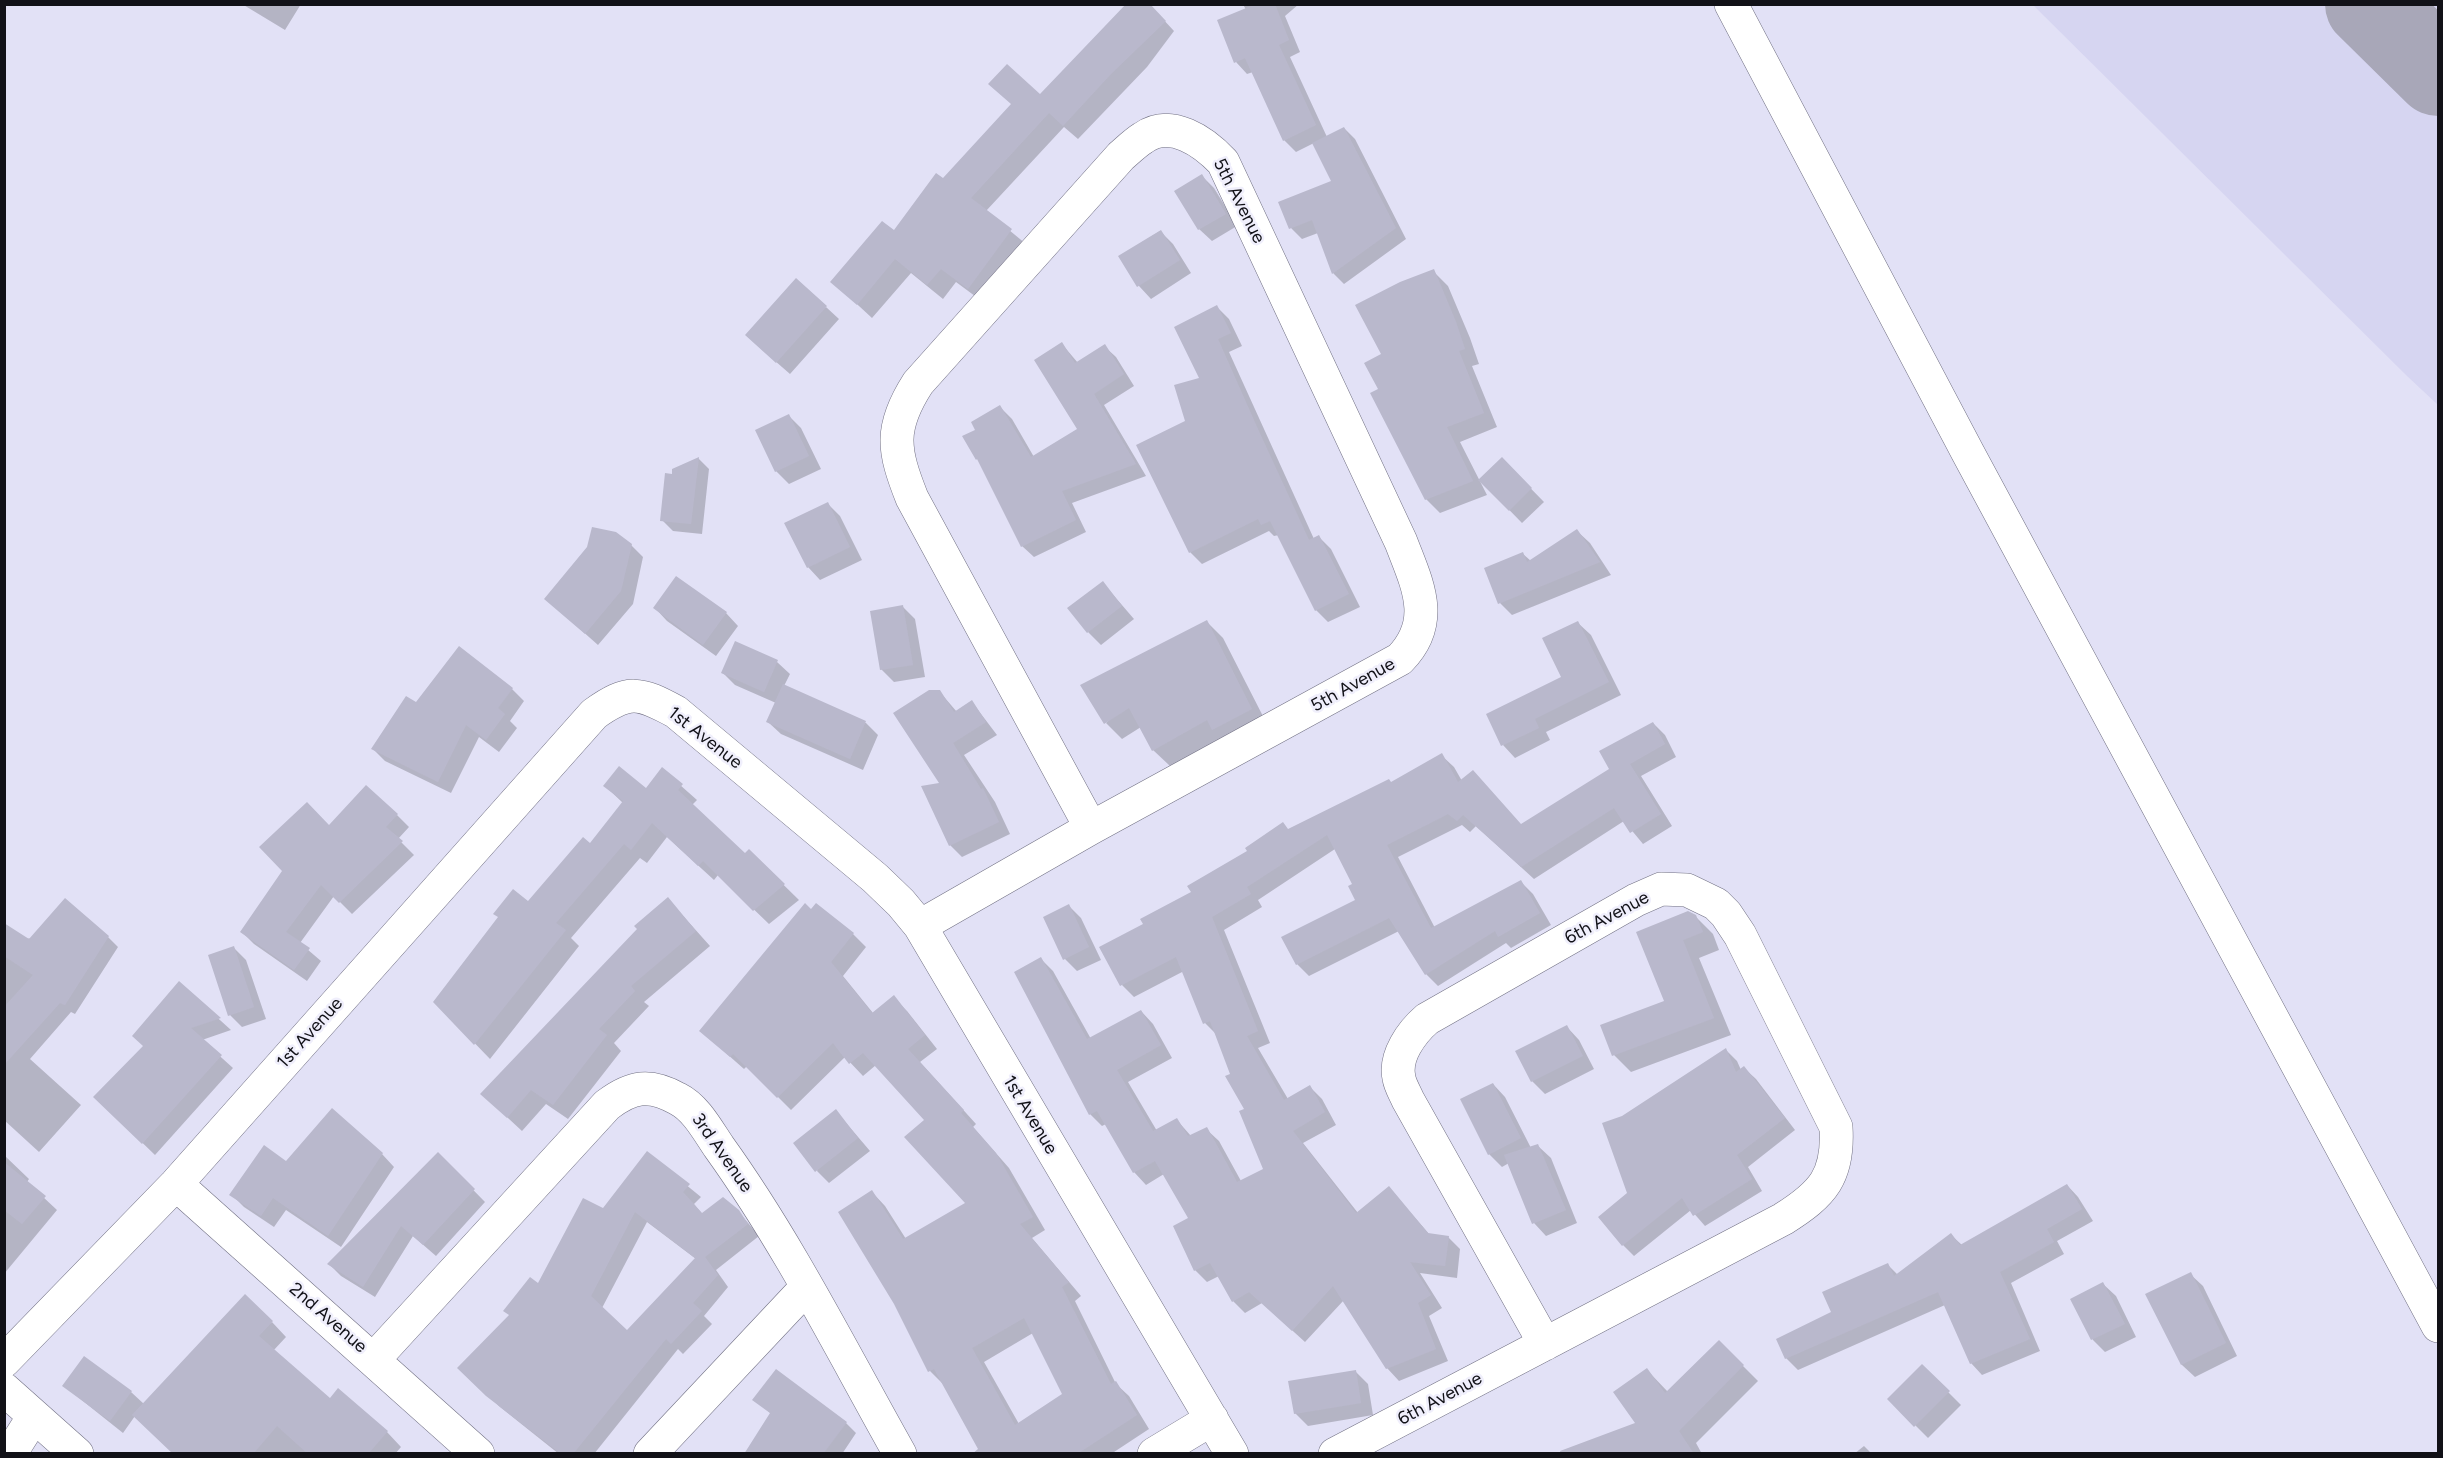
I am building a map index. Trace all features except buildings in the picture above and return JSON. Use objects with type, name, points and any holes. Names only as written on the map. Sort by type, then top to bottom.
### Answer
[{"type":"main road","points":[[1731,4],[1968,453],[2439,1326]]},
{"type":"main road","name":"5th Avenue","points":[[920,926],[1091,828],[1400,659],[1411,648],[1418,634],[1422,612],[1419,590],[1401,542],[1222,162],[1210,148],[1183,132],[1145,136],[1121,156],[918,382],[905,408],[895,439],[898,463],[912,498],[1091,828]]},
{"type":"main road","name":"1st Avenue","points":[[4,1361],[176,1184],[594,714],[615,699],[641,695],[676,712],[875,878],[901,903],[920,926],[1232,1454]]},
{"type":"main road","name":"6th Avenue","points":[[1335,1454],[1545,1344],[1783,1219],[1810,1202],[1833,1168],[1838,1150],[1836,1127],[1740,935],[1716,904],[1687,890],[1661,889],[1636,900],[1427,1019],[1406,1044],[1400,1059],[1398,1077],[1408,1100],[1545,1344]]},
{"type":"main road","name":"3rd Avenue","points":[[374,1359],[608,1105],[622,1093],[638,1087],[679,1099],[691,1109],[744,1182],[900,1454]]},
{"type":"main road","name":"2nd Avenue","points":[[176,1184],[478,1454]]},
{"type":"main road","points":[[650,1454],[806,1288]]},
{"type":"main road","points":[[4,1389],[77,1454]]},
{"type":"main road","points":[[10,1454],[34,1416]]},
{"type":"main road","points":[[1154,1454],[1212,1419]]},
{"type":"shaded area","points":[[2033,5],[2438,5],[2438,405],[2407,376]]},
{"type":"taxiway","points":[[2369,4],[2438,72]]}]
